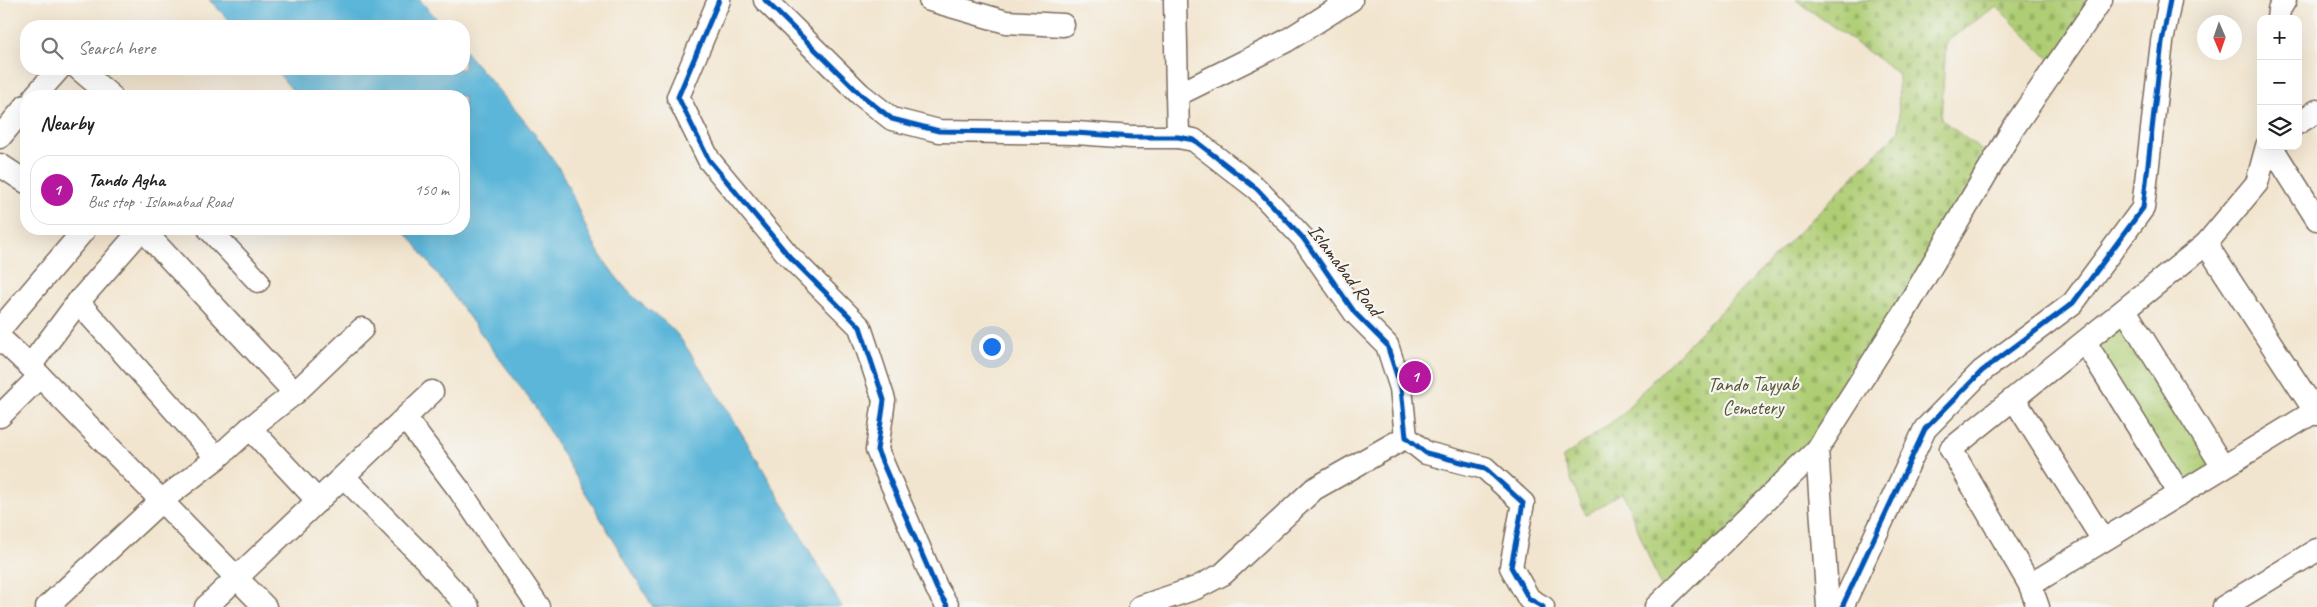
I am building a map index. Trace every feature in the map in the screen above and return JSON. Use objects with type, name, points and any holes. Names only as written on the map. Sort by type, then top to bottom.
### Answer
[{"type":"street","points":[[719,0],[678,97],[709,160],[789,256],[860,327],[884,400],[876,450],[937,589],[948,607]]},
{"type":"street","name":"Islamabad Road","points":[[765,0],[860,94],[892,119],[939,131],[1178,137],[1194,140],[1257,189],[1303,238],[1355,313],[1387,346],[1401,388],[1406,437]]},
{"type":"street","points":[[930,0],[1006,22],[1063,24]]},
{"type":"street","points":[[1175,0],[1178,137]]},
{"type":"street","points":[[1178,94],[1286,42],[1351,0]]},
{"type":"street","points":[[1656,607],[1817,450],[1900,319],[2014,127],[2101,0]]},
{"type":"street","points":[[1842,607],[1925,429],[1982,371],[2073,303],[2144,208],[2162,42],[2170,0]]},
{"type":"street","points":[[2278,15],[2285,0]]},
{"type":"street","points":[[40,90],[54,75]]},
{"type":"street","points":[[86,75],[104,90]]},
{"type":"street","points":[[2302,120],[2317,111]]},
{"type":"street","points":[[0,137],[20,113]]},
{"type":"street","points":[[2038,607],[2030,585],[1951,449],[2206,244],[2257,183],[2268,150]]},
{"type":"street","points":[[2272,150],[2317,219]]},
{"type":"street","points":[[0,165],[20,178]]},
{"type":"street","points":[[0,329],[80,235]]},
{"type":"street","points":[[0,416],[35,371],[78,302],[137,235]]},
{"type":"street","points":[[148,235],[295,393]]},
{"type":"street","points":[[215,235],[258,281]]},
{"type":"street","points":[[2030,585],[2316,412],[2206,244]]},
{"type":"street","points":[[78,302],[217,458]]},
{"type":"street","points":[[2125,310],[2223,468]]},
{"type":"street","points":[[47,607],[161,501],[217,458],[250,428],[295,393],[362,328]]},
{"type":"street","points":[[0,338],[35,371],[265,607]]},
{"type":"street","points":[[2085,342],[2180,494]]},
{"type":"street","points":[[206,607],[432,392]]},
{"type":"street","points":[[2014,399],[2103,540]]},
{"type":"street","points":[[405,418],[460,491],[539,607]]},
{"type":"street","points":[[250,428],[318,501]]},
{"type":"street","points":[[1140,607],[1196,588],[1223,574],[1314,489],[1406,437],[1426,453],[1485,468],[1523,503],[1511,567],[1529,599],[1543,607]]},
{"type":"street","points":[[1817,450],[1828,607]]},
{"type":"street","points":[[344,477],[424,558],[468,607]]},
{"type":"street","points":[[2224,607],[2317,550]]},
{"type":"green space","name":"Tando Tayyab Cemetery","points":[[1796,0],[2101,0],[2056,66],[1996,6],[1946,42],[1941,119],[1994,160],[1817,450],[1665,598],[1623,492],[1586,515],[1562,458],[1623,414],[1645,388],[1899,130],[1898,73]]},
{"type":"green space","points":[[2125,310],[2223,467],[2180,494],[2085,342]]},
{"type":"water","points":[[209,0],[420,0],[438,20],[229,20]]},
{"type":"water","points":[[470,57],[523,119],[555,162],[569,187],[586,228],[611,270],[640,303],[675,332],[702,370],[744,437],[842,607],[653,607],[533,404],[408,235],[470,235],[470,90],[292,90],[280,75],[470,75]]},
{"type":"cycle path","points":[[719,0],[678,97],[709,160],[789,256],[860,327],[884,400],[877,450],[937,589],[948,607]]},
{"type":"cycle path","points":[[765,0],[860,94],[892,119],[939,131],[1076,133],[1132,137],[1178,137],[1194,140],[1257,189],[1303,238],[1355,313],[1387,345],[1401,388],[1406,437],[1426,453],[1485,468],[1523,503],[1511,567],[1529,599],[1543,607]]},
{"type":"cycle path","points":[[1842,607],[1925,429],[1982,371],[2073,303],[2143,208],[2162,42],[2170,0]]},
{"type":"place","name":"Tando Agha","points":[[1415,377]]}]
